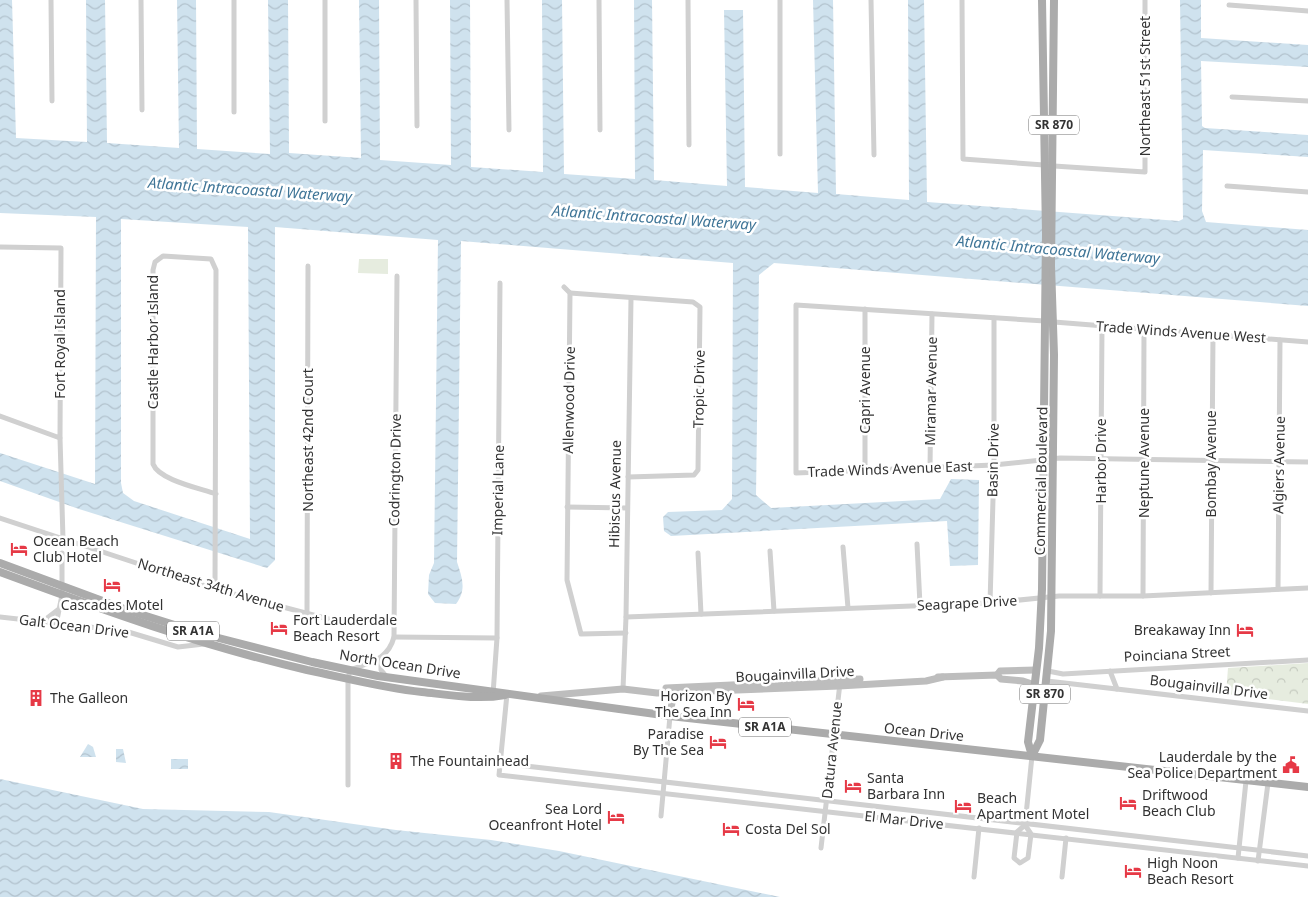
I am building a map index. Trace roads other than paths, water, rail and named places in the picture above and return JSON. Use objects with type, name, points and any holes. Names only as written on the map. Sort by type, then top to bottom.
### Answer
[{"type":"main road","name":"SR 870","points":[[1042,0],[1042,148],[1048,204]]},
{"type":"main road","name":"SR 870","points":[[1048,204],[1054,166],[1054,0]]},
{"type":"main road","points":[[1042,22],[1046,31],[1054,36]]},
{"type":"main road","points":[[1042,37],[1054,48]]},
{"type":"main road","points":[[1042,148],[1050,164],[1054,166]]},
{"type":"main road","name":"Commercial Boulevard","points":[[1032,756],[1028,742],[1035,685],[1041,598],[1045,321],[1048,292],[1048,204]]},
{"type":"main road","name":"Commercial Boulevard","points":[[1032,756],[1040,740],[1048,671],[1052,597],[1054,322],[1048,292]]},
{"type":"main road","points":[[1045,321],[1054,333]]},
{"type":"main road","name":"SR A1A","points":[[0,563],[61,586]]},
{"type":"main road","name":"SR A1A","points":[[0,572],[62,595]]},
{"type":"main road","name":"North Ocean Drive","points":[[61,586],[146,616],[242,645],[388,678],[493,694]]},
{"type":"main road","name":"North Ocean Drive","points":[[62,595],[205,644],[348,679],[397,689],[538,696]]},
{"type":"main road","points":[[1036,670],[1040,677],[1047,682]]},
{"type":"main road","name":"Ocean Drive","points":[[538,696],[670,716],[1308,787]]},
{"type":"street","points":[[51,0],[52,101]]},
{"type":"street","points":[[141,0],[142,110]]},
{"type":"street","points":[[234,0],[234,112]]},
{"type":"street","points":[[325,0],[325,121]]},
{"type":"street","points":[[416,0],[416,126]]},
{"type":"street","points":[[507,0],[509,130]]},
{"type":"street","points":[[599,0],[600,130]]},
{"type":"street","points":[[688,0],[689,145]]},
{"type":"street","points":[[780,0],[780,154]]},
{"type":"street","points":[[871,0],[874,154]]},
{"type":"street","points":[[962,0],[963,159],[1044,165]]},
{"type":"street","name":"Northeast 51st Street","points":[[1054,166],[1146,172],[1145,0]]},
{"type":"street","points":[[1229,5],[1308,10]]},
{"type":"street","points":[[1232,96],[1308,101]]},
{"type":"street","points":[[1227,186],[1308,192]]},
{"type":"street","name":"Fort Royal Island","points":[[0,247],[60,248],[60,438]]},
{"type":"street","name":"Castle Harbor Island","points":[[215,589],[216,559],[216,494],[216,270],[210,260],[164,256],[155,262],[153,270],[153,464],[155,470],[165,477],[216,494]]},
{"type":"street","name":"Northeast 42nd Court","points":[[307,613],[308,266]]},
{"type":"street","name":"Codrington Drive","points":[[381,659],[392,646],[394,637],[397,276]]},
{"type":"street","name":"Imperial Lane","points":[[493,694],[497,638],[500,283]]},
{"type":"street","points":[[564,287],[570,293],[631,298]]},
{"type":"street","name":"Allenwood Drive","points":[[570,293],[567,580],[581,634],[626,633]]},
{"type":"street","name":"Hibiscus Avenue","points":[[623,689],[626,633],[631,298]]},
{"type":"street","name":"Tropic Drive","points":[[628,478],[694,476],[698,470],[700,308],[693,302],[631,298]]},
{"type":"street","name":"Trade Winds Avenue East","points":[[865,309],[796,305],[796,473],[994,465],[1053,459],[1101,458]]},
{"type":"street","points":[[865,309],[1045,321]]},
{"type":"street","name":"Capri Avenue","points":[[865,309],[865,470]]},
{"type":"street","name":"Miramar Avenue","points":[[930,468],[932,314]]},
{"type":"street","name":"Basin Drive","points":[[990,603],[994,465],[994,318]]},
{"type":"street","name":"Trade Winds Avenue West","points":[[1054,322],[1308,342]]},
{"type":"street","name":"Harbor Drive","points":[[1100,596],[1102,326]]},
{"type":"street","name":"Neptune Avenue","points":[[1144,329],[1144,596]]},
{"type":"street","name":"Bombay Avenue","points":[[1211,593],[1213,334]]},
{"type":"street","name":"Algiers Avenue","points":[[1278,589],[1280,340]]},
{"type":"street","points":[[0,416],[60,438],[63,539]]},
{"type":"street","points":[[1101,458],[1308,462]]},
{"type":"street","points":[[567,507],[627,508]]},
{"type":"street","name":"Northeast 34th Avenue","points":[[0,518],[215,589],[336,621]]},
{"type":"street","points":[[916,544],[920,605]]},
{"type":"street","points":[[843,547],[848,608]]},
{"type":"street","points":[[770,551],[774,611]]},
{"type":"street","points":[[56,624],[62,595],[62,553]]},
{"type":"street","points":[[698,553],[701,614]]},
{"type":"street","name":"Seagrape Drive","points":[[626,617],[990,603],[1052,597],[1144,596],[1308,588]]},
{"type":"street","points":[[42,623],[59,609]]},
{"type":"street","name":"Galt Ocean Drive","points":[[0,617],[125,631],[178,647],[205,644]]},
{"type":"street","points":[[394,637],[497,638]]},
{"type":"street","points":[[348,785],[348,679],[350,670],[381,659],[381,670],[388,678]]},
{"type":"street","name":"Poinciana Street","points":[[1048,671],[1066,674],[1308,660]]},
{"type":"street","points":[[997,675],[1000,671],[1036,670]]},
{"type":"street","points":[[1107,671],[1117,689]]},
{"type":"street","points":[[1066,674],[1068,685]]},
{"type":"street","name":"Bougainvilla Drive","points":[[674,690],[689,692],[997,675],[1001,679],[1023,681],[1035,685]]},
{"type":"street","name":"Bougainvilla Drive","points":[[1047,682],[1308,710]]},
{"type":"street","name":"Bougainvilla Drive","points":[[538,696],[623,689],[674,690],[840,683]]},
{"type":"street","name":"Datura Avenue","points":[[821,848],[840,683]]},
{"type":"street","points":[[661,816],[674,690]]},
{"type":"street","points":[[672,705],[689,692]]},
{"type":"street","points":[[500,763],[507,694]]},
{"type":"street","name":"Commercial Boulevard","points":[[1025,825],[1032,756]]},
{"type":"street","name":"El Mar Drive","points":[[1308,856],[1025,825],[827,800],[500,763],[499,775],[1308,866]]},
{"type":"street","points":[[1238,858],[1246,781]]},
{"type":"street","points":[[1258,861],[1268,783]]},
{"type":"street","points":[[1025,825],[1031,834],[1028,858],[1020,862],[1014,858],[1017,832],[1025,825]]},
{"type":"street","points":[[974,877],[978,828]]},
{"type":"street","points":[[1136,846],[1138,836]]},
{"type":"street","points":[[1062,876],[1066,838]]},
{"type":"water","name":"Atlantic Intracoastal Waterway","points":[[0,0],[12,0],[16,138],[87,142],[86,0],[105,0],[107,143],[179,148],[177,0],[196,0],[197,149],[270,154],[268,0],[288,0],[289,153],[361,158],[359,0],[379,0],[380,160],[451,165],[450,0],[470,0],[471,167],[543,172],[542,0],[562,0],[564,174],[635,179],[634,0],[652,0],[654,180],[727,186],[724,10],[743,10],[745,187],[818,193],[813,0],[833,0],[836,194],[909,200],[908,0],[924,0],[927,202],[1179,221],[1183,219],[1180,0],[1201,0],[1201,38],[1308,45],[1308,67],[1201,61],[1202,126],[1205,128],[1308,135],[1308,157],[1203,150],[1202,211],[1206,222],[1308,230],[1308,306],[774,263],[759,275],[756,495],[771,508],[940,499],[951,479],[979,480],[978,565],[950,566],[947,521],[671,536],[664,531],[663,517],[668,512],[722,510],[732,499],[733,263],[461,241],[457,562],[462,578],[462,594],[456,604],[435,603],[428,594],[429,575],[434,563],[438,240],[275,227],[275,560],[267,568],[79,509],[0,481],[0,453],[95,484],[96,217],[0,213]],"holes":[[[121,219],[248,227],[250,539],[134,501],[123,493],[121,483]]]},
{"type":"water","points":[[88,744],[93,747],[96,757],[80,757]]},
{"type":"water","points":[[116,749],[123,749],[126,763],[116,762]]},
{"type":"water","points":[[171,759],[188,759],[188,769],[171,769]]},
{"type":"water","points":[[0,779],[143,809],[269,812],[396,830],[491,840],[559,851],[780,897],[0,897]]},
{"type":"place","name":"Ocean Beach Club Hotel","points":[[19,549]]},
{"type":"place","name":"Cascades Motel","points":[[112,585]]},
{"type":"place","name":"Fort Lauderdale Beach Resort","points":[[279,628]]},
{"type":"place","name":"Breakaway Inn","points":[[1245,630]]},
{"type":"place","name":"The Galleon","points":[[36,698]]},
{"type":"place","name":"Horizon By The Sea Inn","points":[[746,704]]},
{"type":"place","name":"Paradise By The Sea","points":[[718,742]]},
{"type":"place","name":"The Fountainhead","points":[[396,761]]},
{"type":"place","name":"Lauderdale by the Sea Police Department","points":[[1291,765]]},
{"type":"place","name":"Santa Barbara Inn","points":[[853,786]]},
{"type":"place","name":"Driftwood Beach Club","points":[[1128,803]]},
{"type":"place","name":"Beach Apartment Motel","points":[[963,806]]},
{"type":"place","name":"Sea Lord Oceanfront Hotel","points":[[616,817]]},
{"type":"place","name":"Costa Del Sol","points":[[731,829]]},
{"type":"place","name":"High Noon Beach Resort","points":[[1133,871]]}]
